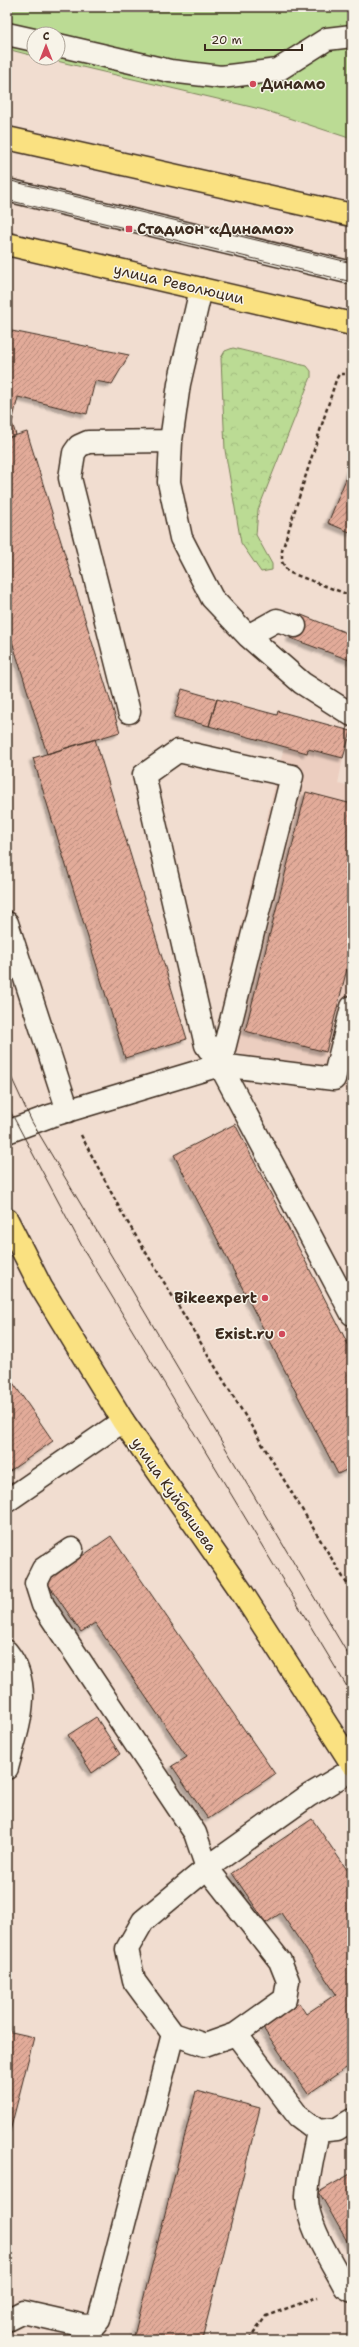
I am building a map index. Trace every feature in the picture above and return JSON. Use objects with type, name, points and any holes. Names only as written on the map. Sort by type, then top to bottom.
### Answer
[{"type":"main road","points":[[7,138],[352,215]]},
{"type":"main road","name":"улица Революции","points":[[7,244],[352,324]]},
{"type":"main road","name":"улица Куйбышева","points":[[8,1227],[41,1287],[123,1421],[241,1591],[351,1761]]},
{"type":"lane","points":[[7,34],[26,38]]},
{"type":"lane","points":[[66,47],[170,71],[221,77],[278,70],[327,39],[352,36]]},
{"type":"lane","points":[[7,190],[352,273]]},
{"type":"lane","points":[[201,289],[179,384],[171,441],[170,482],[181,538],[212,598],[248,636],[302,683],[352,715]]},
{"type":"lane","points":[[129,712],[70,478],[74,453],[79,446],[88,442],[171,441]]},
{"type":"lane","points":[[248,636],[275,621],[295,626]]},
{"type":"lane","points":[[220,1065],[292,776],[178,751],[144,775],[206,1045],[220,1065],[352,1314]]},
{"type":"lane","points":[[7,923],[68,1111]]},
{"type":"lane","points":[[7,1132],[68,1111],[220,1065],[334,1079],[352,1007]]},
{"type":"lane","points":[[7,1501],[123,1421]]},
{"type":"lane","points":[[72,1549],[43,1569],[36,1584],[43,1605],[195,1833],[207,1868],[280,1961],[288,1981],[285,1998],[236,2034],[205,2045],[173,2034],[134,1981],[127,1949],[143,1922],[207,1868],[308,1796],[351,1761]]},
{"type":"lane","points":[[7,1652],[14,1660],[21,1681],[23,1702],[7,1768]]},
{"type":"lane","points":[[7,2321],[23,2312],[85,2326],[95,2325],[100,2320],[173,2034]]},
{"type":"lane","points":[[236,2034],[298,2116],[318,2132],[337,2129],[352,2120]]},
{"type":"lane","points":[[318,2132],[307,2196],[308,2211],[314,2226],[348,2289]]},
{"type":"path","points":[[352,374],[339,374],[336,380],[282,551],[282,562],[288,572],[352,596]]},
{"type":"path","points":[[68,1111],[122,1213],[352,1592]]},
{"type":"path","points":[[248,2340],[266,2316],[348,2289]]},
{"type":"shaded area","points":[[284,747],[307,753],[309,750],[343,758],[338,784],[352,787],[352,1093],[351,1091],[216,1046],[221,1008]]},
{"type":"green space","name":"Динамо","points":[[7,7],[352,7],[352,139],[264,110],[66,63],[66,26],[26,26],[26,54],[7,49]]},
{"type":"green space","points":[[233,348],[307,366],[311,371],[311,377],[258,510],[256,535],[272,564],[272,570],[261,572],[241,543],[225,450],[221,358],[225,351]]},
{"type":"building","points":[[7,330],[129,355],[112,384],[95,381],[87,414],[18,397],[12,423],[16,435],[7,438]]},
{"type":"building","points":[[27,432],[120,732],[47,754],[7,625],[7,438]]},
{"type":"building","points":[[352,464],[352,533],[328,523]]},
{"type":"building","points":[[299,614],[352,635],[352,661],[290,638]]},
{"type":"building","points":[[182,689],[217,699],[209,726],[174,717]]},
{"type":"building","points":[[217,699],[277,715],[278,711],[351,731],[343,758],[308,749],[307,753],[209,726]]},
{"type":"building","points":[[95,739],[187,1039],[125,1058],[33,758]]},
{"type":"building","points":[[306,792],[352,804],[352,949],[326,1052],[245,1031]]},
{"type":"building","points":[[235,1124],[352,1352],[352,1467],[338,1474],[174,1155]]},
{"type":"building","points":[[7,1374],[53,1441],[7,1473]]},
{"type":"building","points":[[111,1536],[275,1774],[208,1819],[172,1766],[187,1757],[95,1623],[81,1632],[46,1581]]},
{"type":"building","points":[[96,1717],[120,1754],[92,1773],[68,1735]]},
{"type":"building","points":[[312,1819],[352,1877],[352,2064],[308,2094],[263,2028],[299,2003],[306,2014],[336,1994],[281,1913],[266,1923],[232,1873]]},
{"type":"building","points":[[7,2031],[34,2037],[7,2143]]},
{"type":"building","points":[[196,2091],[260,2108],[202,2340],[133,2340]]},
{"type":"building","points":[[352,2173],[352,2250],[319,2192]]},
{"type":"building","points":[[31,2337],[43,2340],[31,2340]]},
{"type":"tram line","points":[[7,180],[352,263]]},
{"type":"tram line","points":[[7,200],[352,282]]},
{"type":"tram line","points":[[7,1068],[32,1122],[352,1661]]},
{"type":"tram line","points":[[7,1105],[84,1250],[352,1695]]},
{"type":"place","name":"Динамо","points":[[253,84]]},
{"type":"place","name":"Стадион «Динамо»","points":[[129,229]]},
{"type":"place","name":"Bikeexpert","points":[[265,1298]]},
{"type":"place","name":"Exist.ru","points":[[282,1334]]}]
